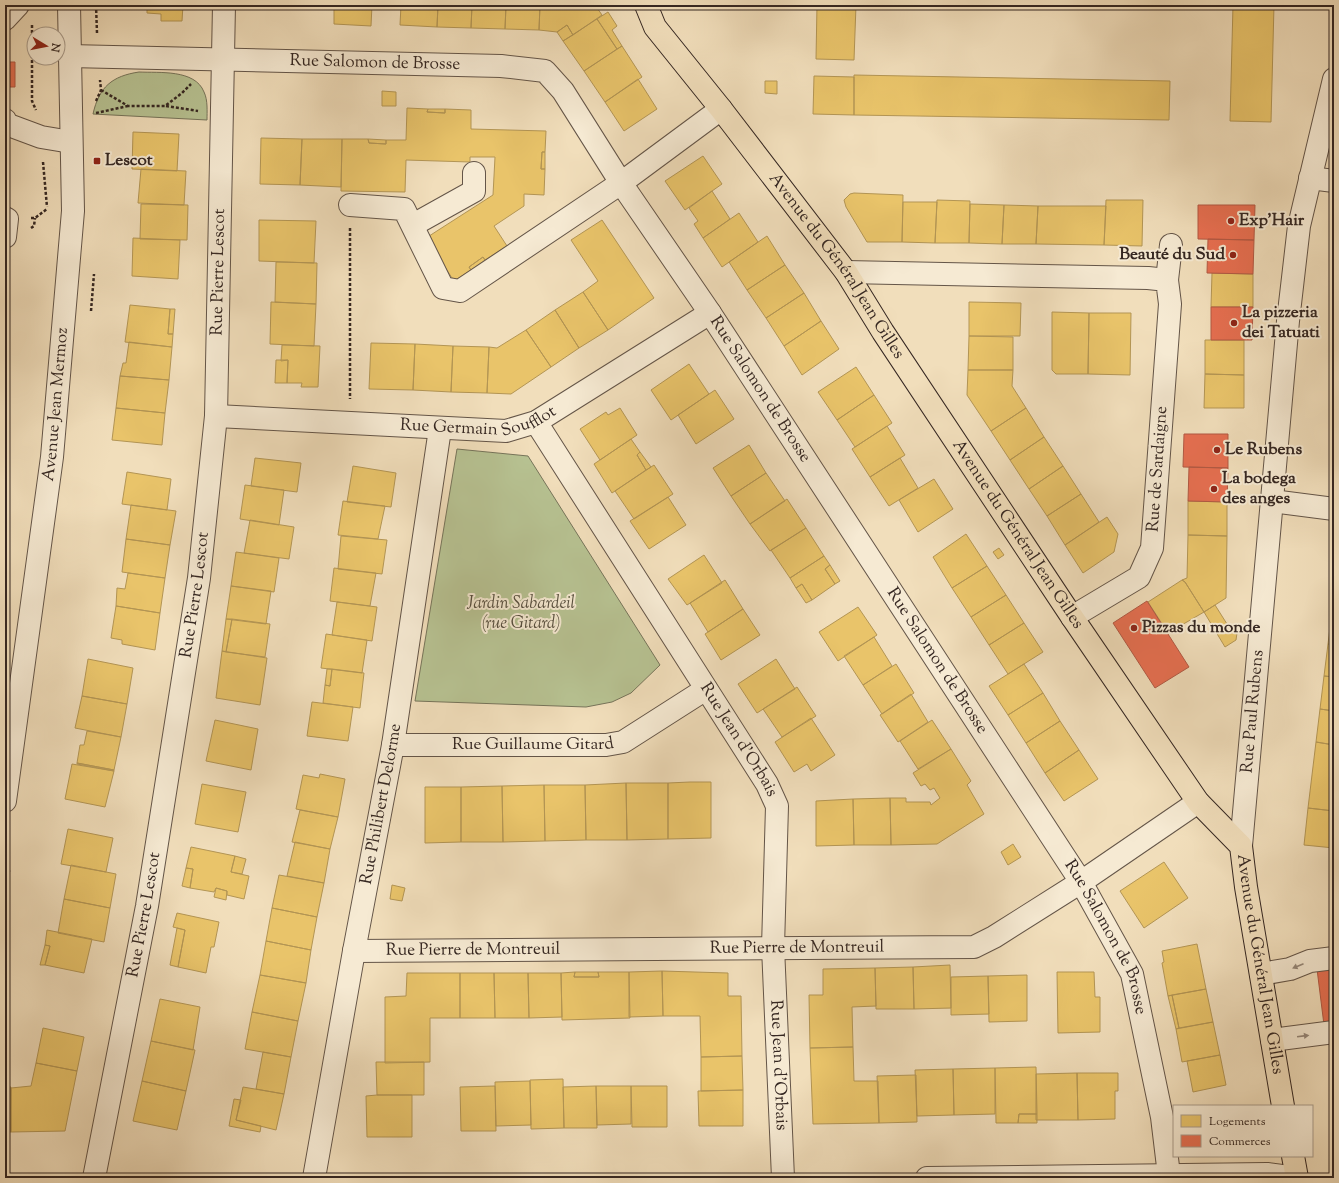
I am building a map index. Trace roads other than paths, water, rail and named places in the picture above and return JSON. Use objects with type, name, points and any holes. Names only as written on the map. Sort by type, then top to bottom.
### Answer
[{"type":"main road","name":"Avenue du Général Jean Gilles","points":[[646,5],[655,27],[721,109],[846,272],[883,332],[1072,617],[1198,802],[1241,846],[1283,1105]]},
{"type":"main road","points":[[1293,1157],[1297,1178]]},
{"type":"street","name":"Avenue Jean Mermoz","points":[[5,801],[52,457],[73,211],[69,5]]},
{"type":"street","name":"Rue Pierre Lescot","points":[[94,1178],[147,906],[199,578],[216,416],[224,5]]},
{"type":"street","points":[[5,19],[25,13]]},
{"type":"street","name":"Rue Salomon de Brosse","points":[[69,56],[501,66],[545,71],[563,91],[621,183],[710,313],[1081,882],[1132,974],[1162,1117],[1169,1175]]},
{"type":"street","name":"Rue Paul Rubens","points":[[1241,846],[1297,242],[1310,178],[1334,78]]},
{"type":"street","points":[[350,205],[404,209],[443,288],[460,291],[621,183],[721,109]]},
{"type":"street","points":[[5,120],[6,124],[41,137],[71,142]]},
{"type":"street","points":[[412,226],[474,191],[474,173]]},
{"type":"street","points":[[1310,178],[1334,181]]},
{"type":"street","points":[[5,218],[7,219],[5,237]]},
{"type":"street","name":"Rue de Sardaigne","points":[[1072,617],[1139,577],[1152,548],[1170,304],[1168,280],[1171,245]]},
{"type":"street","points":[[846,272],[1148,278],[1168,280]]},
{"type":"street","name":"Rue Germain Soufflot","points":[[216,416],[506,432],[536,422],[710,313]]},
{"type":"street","name":"Rue Jean d'Orbais","points":[[536,422],[767,784],[777,806],[773,948],[783,1178]]},
{"type":"street","name":"Rue Philibert Delorme","points":[[314,1178],[354,951],[393,745],[440,429]]},
{"type":"street","points":[[1272,501],[1334,509]]},
{"type":"street","name":"Rue Guillaume Gitard","points":[[393,745],[606,745],[623,742],[706,689]]},
{"type":"street","name":"Rue Pierre de Montreuil","points":[[354,951],[974,946],[994,937],[1081,882],[1198,802]]},
{"type":"street","points":[[1261,974],[1290,969],[1310,961],[1334,958]]},
{"type":"street","points":[[1272,1040],[1334,1032]]},
{"type":"street","points":[[927,1178],[1266,1174],[1297,1178]]},
{"type":"place","name":"Lescot","points":[[97,161]]},
{"type":"place","name":"Exp'Hair","points":[[1231,221]]},
{"type":"place","name":"Beauté du Sud","points":[[1233,255]]},
{"type":"place","name":"La pizzeria dei Tatuati","points":[[1234,323]]},
{"type":"place","name":"Le Rubens","points":[[1217,450]]},
{"type":"place","name":"La bodega des anges","points":[[1214,489]]},
{"type":"place","name":"Pizzas du monde","points":[[1134,628]]},
{"type":"park label","name":"Jardin Sabardeil (rue Gitard)","points":[[521,614]]}]
